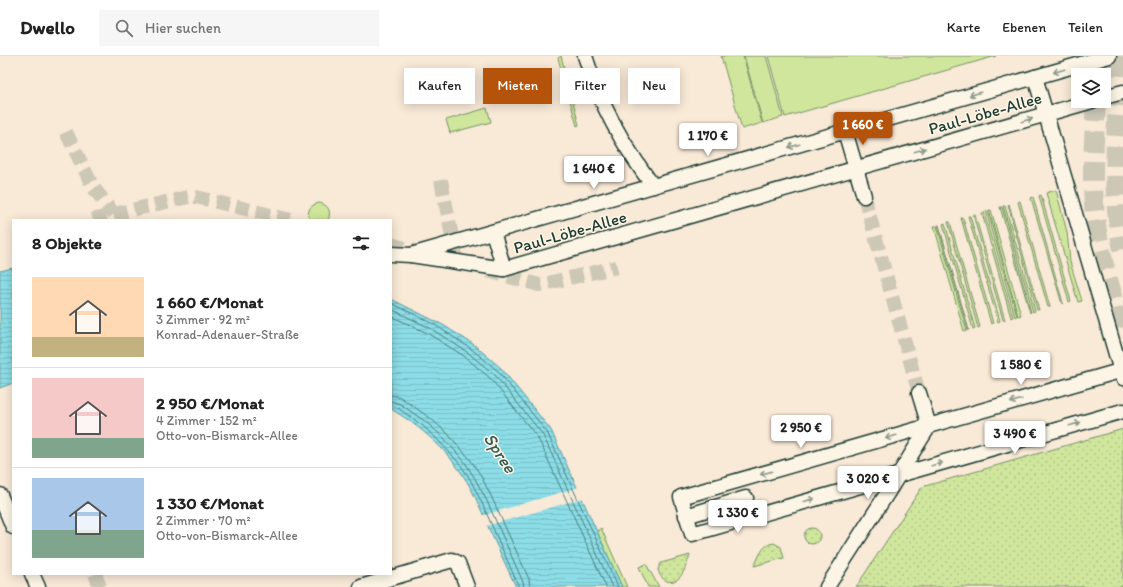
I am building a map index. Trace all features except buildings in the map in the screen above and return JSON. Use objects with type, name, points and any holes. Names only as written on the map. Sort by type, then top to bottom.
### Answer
[{"type":"street","points":[[585,56],[602,104],[630,155],[653,186]]},
{"type":"street","name":"Paul-Löbe-Allee","points":[[1071,107],[504,269],[493,232],[1109,56]]},
{"type":"street","points":[[1035,77],[1122,373],[929,426],[681,497],[686,516],[692,534],[1123,411]]},
{"type":"street","points":[[1111,95],[1123,92]]},
{"type":"street","points":[[845,131],[864,196]]},
{"type":"street","points":[[411,255],[493,232]]},
{"type":"street","points":[[392,254],[411,255],[504,269]]},
{"type":"street","points":[[827,587],[929,426],[919,393]]},
{"type":"street","points":[[0,495],[12,525]]},
{"type":"street","points":[[686,516],[746,498]]},
{"type":"street","points":[[367,586],[452,560],[458,563],[467,587]]},
{"type":"street","points":[[32,575],[38,587]]},
{"type":"green space","points":[[561,56],[564,68],[561,68],[558,58]]},
{"type":"green space","points":[[721,56],[743,56],[762,123],[742,129]]},
{"type":"green space","points":[[744,56],[766,56],[783,117],[763,123]]},
{"type":"green space","points":[[768,56],[996,56],[785,117]]},
{"type":"green space","points":[[571,104],[574,104],[579,125],[577,126]]},
{"type":"green space","points":[[487,108],[491,122],[450,133],[446,120]]},
{"type":"green space","points":[[1056,190],[1067,232],[1070,262],[1082,301],[1078,302],[1046,193]]},
{"type":"green space","points":[[1041,195],[1071,301],[1069,302],[1039,196]]},
{"type":"green space","points":[[1033,197],[1063,303],[1062,304],[1031,198]]},
{"type":"green space","points":[[1020,201],[1050,307],[1048,307],[1018,202]]},
{"type":"green space","points":[[319,203],[325,205],[330,214],[328,219],[310,219],[308,214],[313,205]]},
{"type":"green space","points":[[1009,204],[1039,310],[1037,310],[1008,205]]},
{"type":"green space","points":[[1003,206],[1005,206],[1035,311],[1033,312]]},
{"type":"green space","points":[[1000,207],[1002,207],[1031,312],[1030,313]]},
{"type":"green space","points":[[989,210],[991,210],[1021,315],[1018,316]]},
{"type":"green space","points":[[986,211],[988,211],[1017,316],[1015,317]]},
{"type":"green space","points":[[984,212],[1013,317],[1011,318],[982,213]]},
{"type":"green space","points":[[973,215],[975,215],[1005,320],[1003,320]]},
{"type":"green space","points":[[968,216],[970,216],[1000,321],[998,322]]},
{"type":"green space","points":[[961,218],[963,218],[993,323],[991,324]]},
{"type":"green space","points":[[948,222],[950,222],[980,327],[978,328]]},
{"type":"green space","points":[[945,223],[975,328],[973,329],[943,224]]},
{"type":"green space","points":[[939,225],[969,330],[968,330]]},
{"type":"green space","points":[[934,226],[937,226],[967,331],[964,331]]},
{"type":"green space","points":[[1123,429],[1123,587],[856,587],[922,487]]},
{"type":"green space","points":[[601,528],[627,587],[622,587],[597,531]]},
{"type":"green space","points":[[812,528],[819,533],[820,536],[815,543],[812,544],[805,539],[804,536],[809,529]]},
{"type":"green space","points":[[774,543],[781,547],[784,558],[754,566],[764,548]]},
{"type":"green space","points":[[690,555],[683,573],[676,580],[667,581],[659,573],[658,569],[661,563]]},
{"type":"green space","points":[[646,564],[659,587],[648,587],[639,567]]},
{"type":"water","points":[[12,268],[12,383],[0,388],[0,271]]},
{"type":"water","name":"Spree","points":[[392,300],[443,325],[473,344],[501,368],[551,430],[622,587],[516,587],[467,481],[443,450],[409,421],[392,410]]},
{"type":"pier","points":[[579,487],[584,498],[486,526],[481,516]]},
{"type":"tunnel","points":[[1098,68],[1099,56]]},
{"type":"tunnel","points":[[1121,56],[1115,177],[1116,201],[1123,249]]},
{"type":"tunnel","points":[[1096,108],[1093,166],[1095,215],[1099,243],[1105,268],[1123,328]]},
{"type":"tunnel","points":[[66,132],[93,187],[114,214]]},
{"type":"tunnel","points":[[441,180],[457,262]]},
{"type":"tunnel","points":[[96,219],[192,196],[287,219]]},
{"type":"tunnel","points":[[864,196],[919,393]]},
{"type":"tunnel","points":[[392,244],[421,253]]},
{"type":"tunnel","points":[[488,271],[539,285],[617,267]]},
{"type":"tunnel","points":[[95,575],[100,587]]}]
